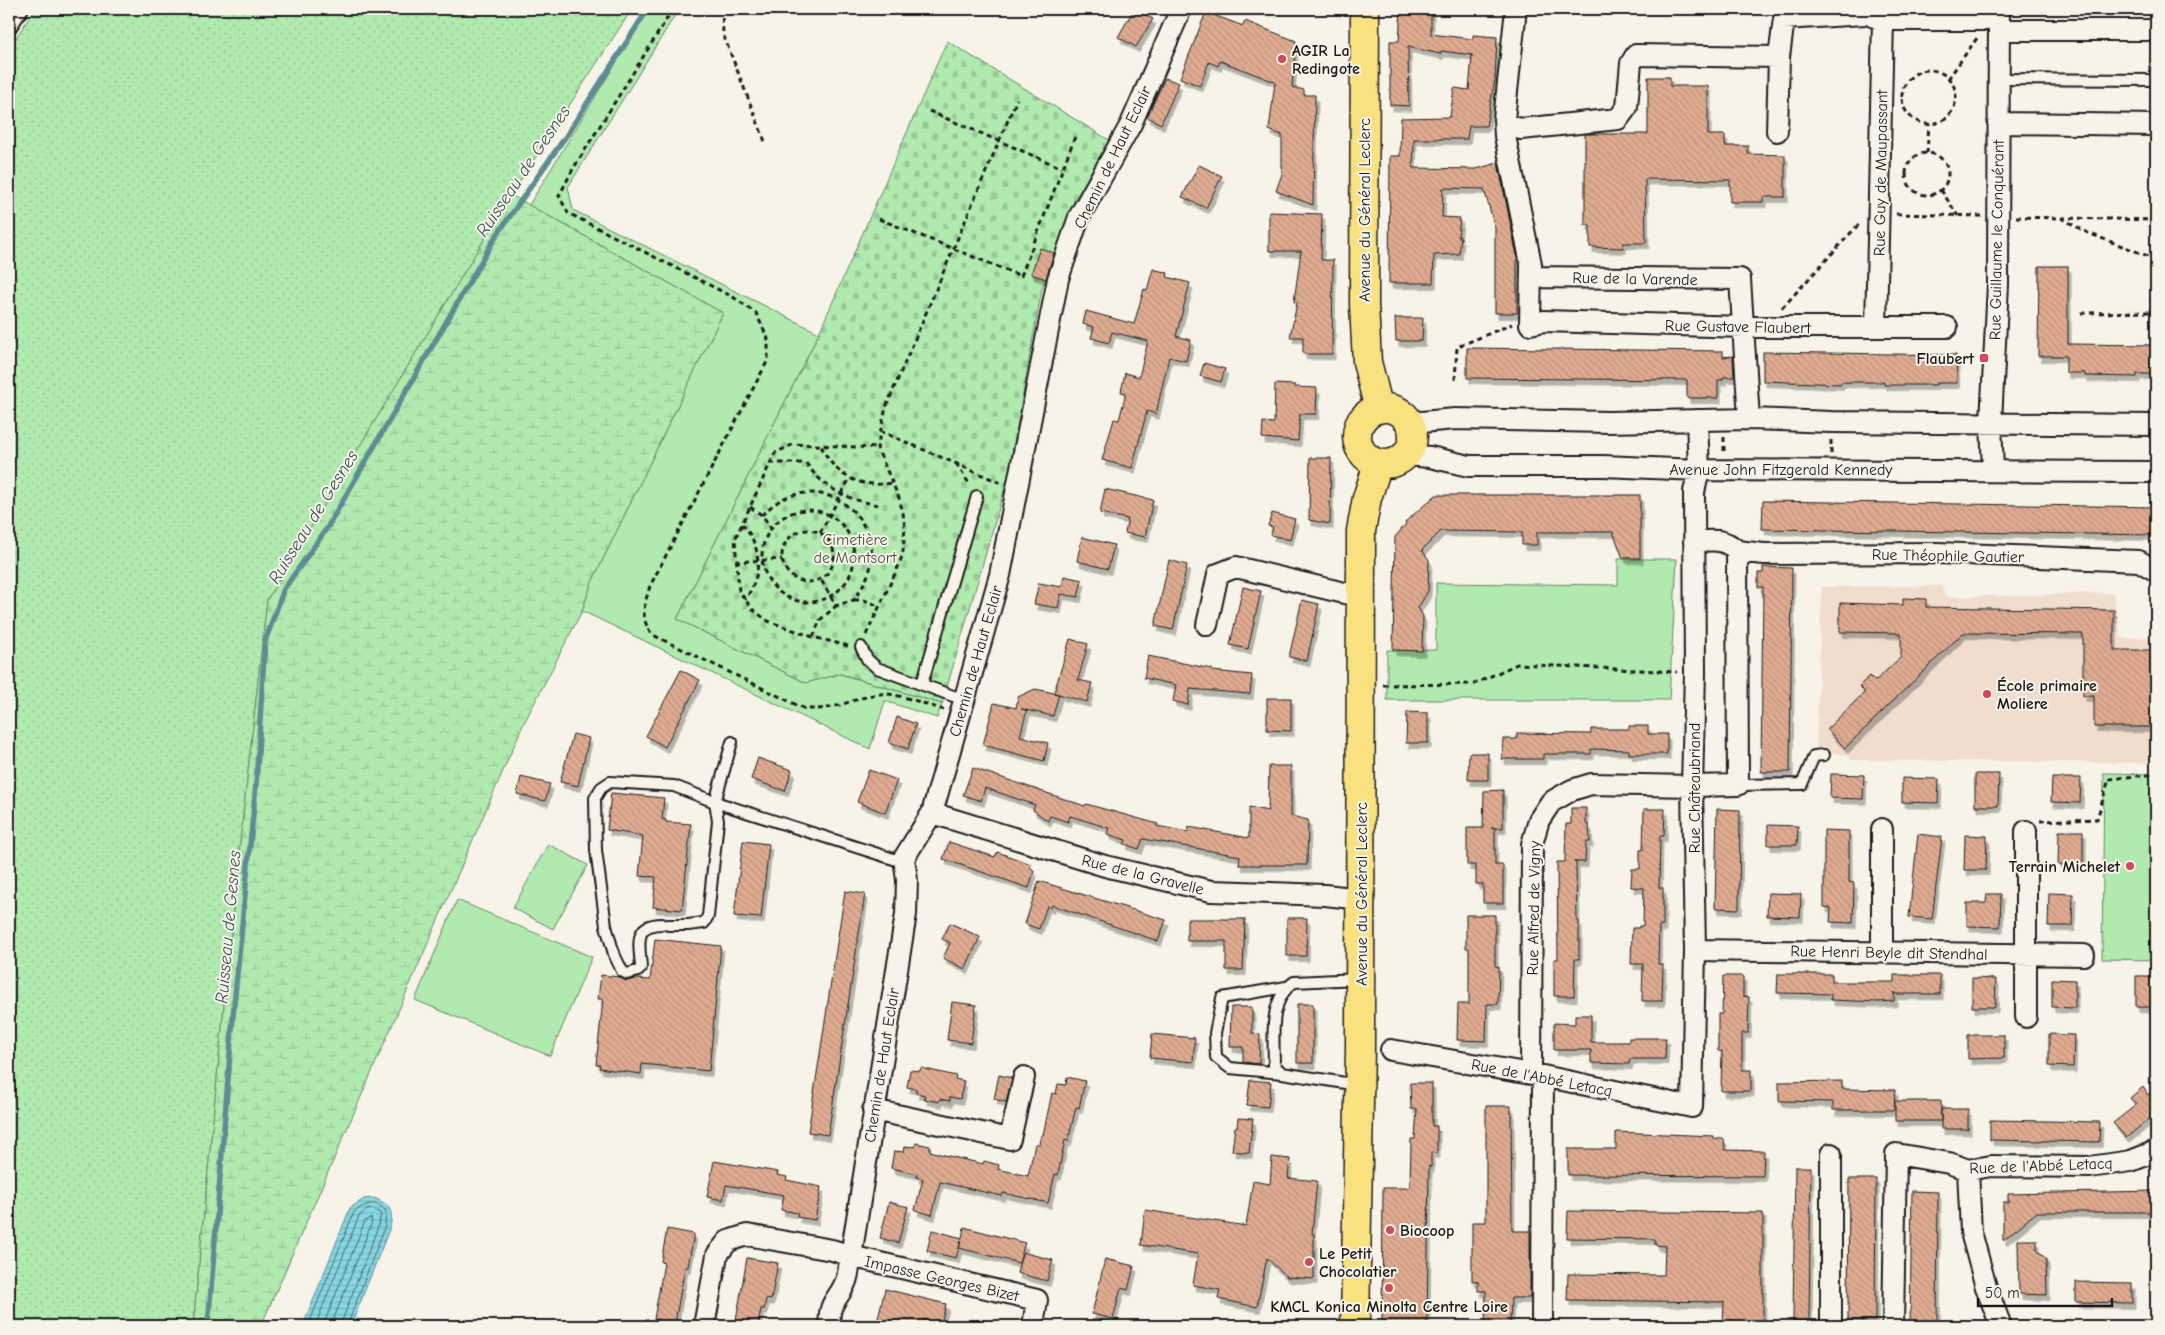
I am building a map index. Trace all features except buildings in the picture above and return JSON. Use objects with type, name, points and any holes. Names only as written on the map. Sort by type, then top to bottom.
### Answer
[{"type":"main road","name":"Avenue du Général Leclerc","points":[[1365,9],[1364,304],[1367,362],[1379,409]]},
{"type":"main road","points":[[1379,409],[1391,409],[1402,414],[1410,423],[1412,443],[1406,455],[1393,463],[1378,464],[1364,455],[1357,440],[1357,432],[1365,417],[1379,409]]},
{"type":"main road","name":"Avenue du Général Leclerc","points":[[1355,1326],[1360,979],[1361,532],[1367,498],[1378,464]]},
{"type":"street","name":"Chemin de Haut Eclair","points":[[830,1326],[829,1318],[832,1302],[846,1282],[851,1256],[906,914],[907,880],[903,862],[932,813],[1000,575],[1019,486],[1058,279],[1079,217],[1131,124],[1181,9]]},
{"type":"street","points":[[1516,9],[1504,120],[1505,136],[1531,264],[1530,324]]},
{"type":"street","points":[[1777,130],[1779,57],[1784,19],[1871,14],[2156,30]]},
{"type":"street","name":"Rue Guy de Maupassant","points":[[1871,14],[1879,214],[1876,327]]},
{"type":"street","name":"Rue Guillaume le Conquérant","points":[[1993,471],[1991,422],[1998,284],[1998,80],[1994,20]]},
{"type":"street","points":[[1505,125],[1520,129],[1618,119],[1627,107],[1631,63],[1636,55],[1779,57]]},
{"type":"street","points":[[1998,123],[2156,125]]},
{"type":"street","name":"Rue de la Varende","points":[[1531,276],[1740,279],[1744,328]]},
{"type":"street","name":"Rue Gustave Flaubert","points":[[1530,324],[1544,321],[1744,328],[1947,327]]},
{"type":"street","points":[[1744,328],[1749,419]]},
{"type":"street","points":[[1410,423],[1455,419],[1608,422],[1749,419],[1831,422],[2156,424]]},
{"type":"street","name":"Rue Châteaubriand","points":[[1692,1107],[1696,950],[1692,786],[1695,673],[1694,492],[1699,470],[1697,420]]},
{"type":"street","name":"Avenue John Fitzgerald Kennedy","points":[[1406,455],[1430,457],[1468,466],[1603,466],[1699,470],[2156,472]]},
{"type":"street","points":[[1694,542],[1715,540],[1730,544],[1737,551],[1738,785]]},
{"type":"street","name":"Rue Théophile Gautier","points":[[1737,551],[1764,554],[1937,553],[2139,561],[2156,571]]},
{"type":"street","points":[[1207,625],[1218,574],[1236,567],[1361,597]]},
{"type":"street","name":"Rue Alfred de Vigny","points":[[1542,1326],[1532,844],[1539,820],[1551,802],[1572,790],[1591,784],[1738,785]]},
{"type":"street","name":"Rue de la Gravelle","points":[[932,813],[1106,866],[1211,891],[1325,895],[1360,899]]},
{"type":"street","points":[[1882,829],[1882,952]]},
{"type":"street","points":[[2026,831],[2026,1018]]},
{"type":"street","name":"Rue Henri Beyle dit Stendhal","points":[[1696,950],[2084,955]]},
{"type":"street","name":"Rue de l'Abbé Letacq","points":[[1391,1050],[1537,1075],[1692,1107]]},
{"type":"street","points":[[873,1110],[1010,1139],[1024,1077]]},
{"type":"street","name":"Rue de l'Abbé Letacq","points":[[1894,1326],[1896,1154],[1949,1163],[1968,1170],[1991,1166],[2090,1167],[2131,1161],[2156,1151]]},
{"type":"street","points":[[1831,1154],[1831,1326]]},
{"type":"street","points":[[1968,1170],[1971,1232],[1986,1288],[2001,1326]]},
{"type":"street","points":[[704,1326],[717,1255],[728,1241],[747,1235],[832,1250],[851,1256]]},
{"type":"street","name":"Impasse Georges Bizet","points":[[851,1256],[1037,1300],[1033,1326]]},
{"type":"lane","points":[[9,30],[23,9]]},
{"type":"lane","points":[[1998,80],[2156,80]]},
{"type":"lane","points":[[922,684],[977,496]]},
{"type":"lane","points":[[861,646],[867,659],[877,668],[953,696],[964,697]]},
{"type":"lane","points":[[732,742],[715,802],[718,821],[708,916],[704,923],[652,924],[644,928],[640,934],[641,968],[638,972],[627,974],[622,971],[614,954],[606,926],[596,850],[595,798],[601,788],[610,782],[674,786],[715,802],[903,862]]},
{"type":"lane","points":[[1738,785],[1802,784],[1814,756],[1824,755]]},
{"type":"lane","points":[[1359,1085],[1282,1073],[1230,1068],[1216,1057],[1215,1033],[1222,998],[1286,987],[1294,982],[1360,979]]},
{"type":"lane","points":[[1282,1073],[1274,1065],[1274,1014],[1286,987]]},
{"type":"path","points":[[673,9],[573,169],[559,196],[568,213],[733,297],[756,313],[768,339],[768,360],[650,586],[644,606],[644,622],[650,634],[803,708],[828,709],[880,694],[890,694],[948,711]]},
{"type":"path","points":[[722,9],[723,34],[766,144]]},
{"type":"path","points":[[1948,78],[1978,36],[1994,20]]},
{"type":"path","points":[[1928,70],[1948,78],[1955,90],[1956,99],[1954,108],[1942,121],[1929,124],[1916,121],[1909,116],[1902,100],[1906,83],[1912,76],[1928,70]]},
{"type":"path","points":[[876,448],[794,444],[775,453],[735,539],[735,562],[739,591],[752,609],[768,621],[812,637],[851,646],[861,646],[900,563],[903,551],[905,528],[903,513],[893,483],[876,448],[886,407],[1018,99]]},
{"type":"path","points":[[929,111],[1062,168]]},
{"type":"path","points":[[1928,153],[1929,124]]},
{"type":"path","points":[[880,220],[1020,276],[1076,134]]},
{"type":"path","points":[[1928,153],[1937,156],[1947,165],[1948,179],[1941,190],[1935,194],[1921,194],[1910,186],[1907,179],[1908,166],[1912,160],[1917,156],[1928,153]]},
{"type":"path","points":[[1941,190],[1958,216]]},
{"type":"path","points":[[1765,327],[1866,216],[1879,214],[2155,220],[2151,312]]},
{"type":"path","points":[[2060,218],[2088,233],[2154,258]]},
{"type":"path","points":[[2081,313],[2156,312]]},
{"type":"path","points":[[1456,380],[1456,346],[1508,324],[1530,324]]},
{"type":"path","points":[[880,431],[1002,483],[1019,486]]},
{"type":"path","points":[[821,445],[827,458],[837,470],[850,478],[863,483],[879,485],[893,483]]},
{"type":"path","points":[[770,464],[806,463],[820,481],[855,512],[866,528],[871,548],[871,568],[854,600]]},
{"type":"path","points":[[956,463],[977,496]]},
{"type":"path","points":[[820,532],[850,478]]},
{"type":"path","points":[[762,515],[774,504],[786,497],[803,492],[821,493],[880,506]]},
{"type":"path","points":[[750,507],[762,515],[772,528]]},
{"type":"path","points":[[742,524],[754,540],[761,560],[764,571],[772,584],[784,595],[799,601],[814,601],[830,595],[840,588],[849,576],[853,563],[853,548],[849,534],[840,523],[830,516],[814,510],[800,510],[785,516],[772,528],[765,540],[761,560],[755,582],[745,600]]},
{"type":"path","points":[[812,530],[820,532],[832,545],[834,553],[830,569],[820,578],[809,582],[793,577],[787,571],[782,559],[784,546],[788,538],[795,533],[812,530]]},
{"type":"path","points":[[735,562],[782,559]]},
{"type":"path","points":[[820,578],[836,606]]},
{"type":"path","points":[[812,637],[820,620],[836,606],[854,600],[864,600],[880,606]]},
{"type":"path","points":[[1362,685],[1474,684],[1517,664],[1695,673]]},
{"type":"path","points":[[2026,831],[2042,820],[2097,819],[2109,779],[2156,774]]},
{"type":"shaded area","name":"École primaire Moliere","points":[[1942,586],[1945,597],[2113,593],[2121,638],[2156,637],[2156,763],[1852,760],[1847,755],[1816,750],[1822,587]]},
{"type":"green space","points":[[35,9],[632,9],[511,195],[267,600],[238,861],[193,1326],[9,1326],[9,48]]},
{"type":"green space","points":[[649,9],[679,9],[568,187],[573,210],[819,333],[677,619],[806,683],[840,674],[942,704],[937,718],[885,701],[870,749],[582,611],[592,582],[723,313],[529,205]]},
{"type":"green space","name":"Cimetière de Montsort","points":[[947,41],[1109,140],[1074,201],[1042,288],[1008,477],[942,704],[841,674],[806,683],[677,619],[819,333]]},
{"type":"green space","points":[[511,195],[723,313],[592,582],[582,611],[523,725],[261,1326],[193,1326],[238,861],[267,600]]},
{"type":"green space","points":[[1618,559],[1677,559],[1669,700],[1387,700],[1387,650],[1436,650],[1436,583],[1618,585]]},
{"type":"green space","name":"Terrain Michelet","points":[[2104,773],[2156,774],[2156,960],[2102,959]]},
{"type":"green space","points":[[548,844],[588,865],[553,929],[513,908]]},
{"type":"green space","points":[[457,900],[592,957],[550,1056],[415,1000]]},
{"type":"water","points":[[374,1198],[384,1203],[390,1209],[390,1227],[351,1326],[303,1326],[350,1208],[364,1199]]},
{"type":"waterway","name":"Ruisseau de Gesnes","points":[[208,1326],[234,1005],[256,785],[265,641],[284,589],[327,528],[496,236],[566,136],[648,9]]},
{"type":"place","name":"AGIR La Redingote","points":[[1282,59]]},
{"type":"place","name":"Flaubert","points":[[1984,358]]},
{"type":"place","name":"École primaire Moliere","points":[[1987,694]]},
{"type":"place","name":"Terrain Michelet","points":[[2130,866]]},
{"type":"place","name":"Biocoop","points":[[1390,1230]]},
{"type":"place","name":"Le Petit Chocolatier","points":[[1309,1262]]},
{"type":"place","name":"KMCL Konica Minolta Centre Loire","points":[[1389,1288]]}]
